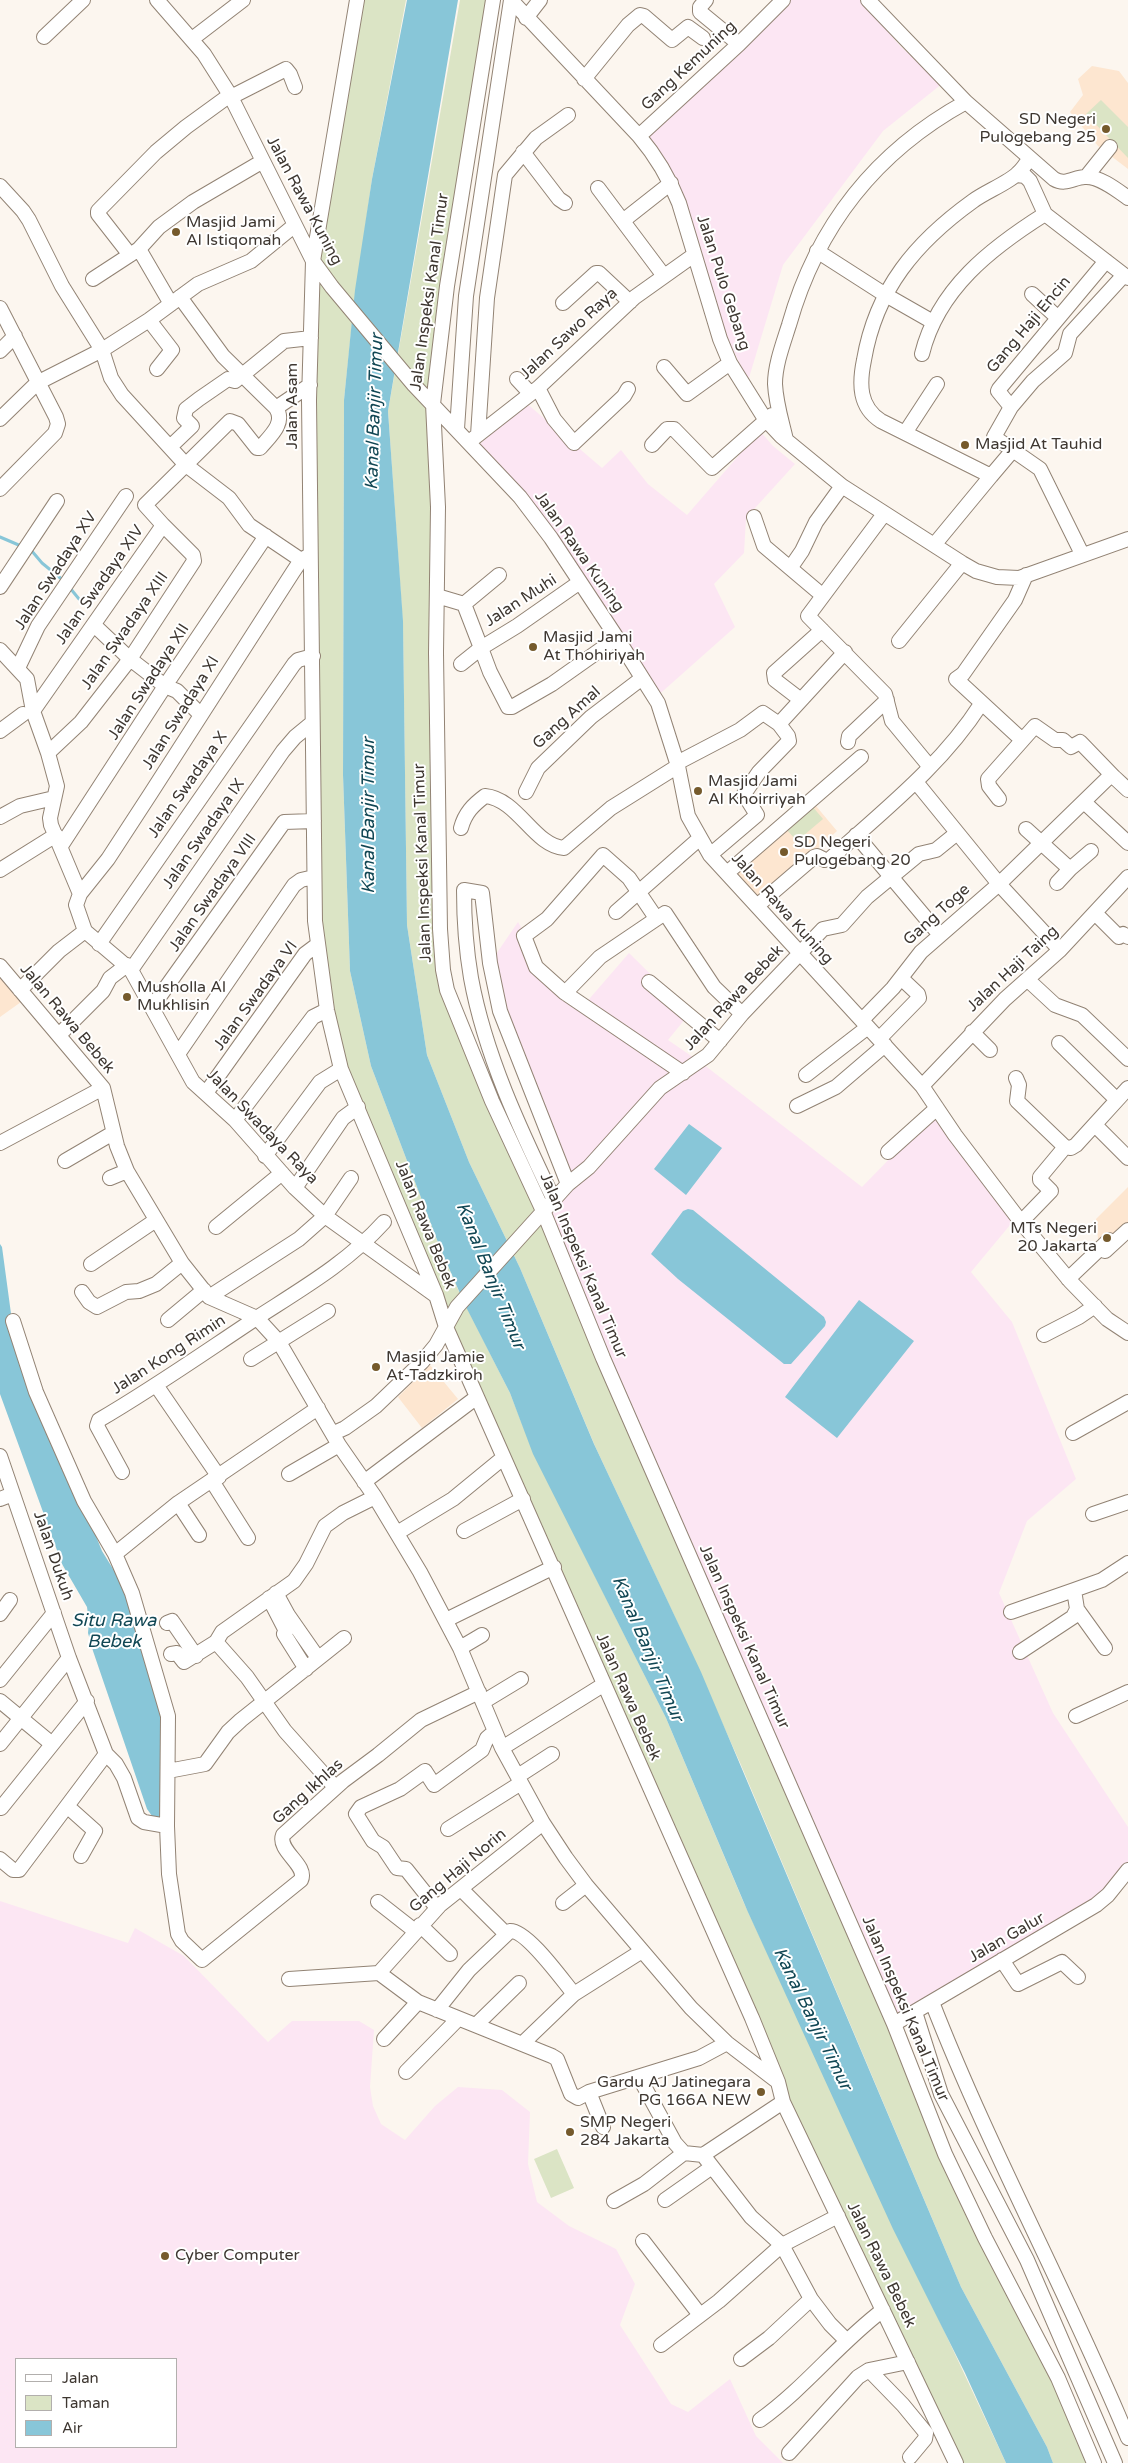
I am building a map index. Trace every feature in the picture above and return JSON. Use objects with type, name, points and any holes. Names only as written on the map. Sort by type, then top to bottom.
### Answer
[{"type":"street","points":[[44,37],[82,0]]},
{"type":"street","name":"Jalan Rawa Kuning","points":[[157,0],[192,39],[231,96],[313,261],[332,287],[414,385],[457,429],[474,438],[525,502],[617,638],[641,679],[658,703],[678,764],[688,816],[710,855],[758,905],[922,1086],[1021,1222],[1068,1278],[1108,1319],[1128,1333]]},
{"type":"street","points":[[192,39],[243,0]]},
{"type":"street","name":"Jalan Asam","points":[[314,819],[313,656],[307,557],[313,261],[357,0]]},
{"type":"street","name":"Jalan Inspeksi Kanal Timur","points":[[493,0],[447,286],[433,404],[438,507],[438,820],[443,970],[454,1010],[492,1101],[544,1212],[603,1358],[894,2024],[949,2162],[985,2238],[1058,2378],[1094,2463]]},
{"type":"street","points":[[457,429],[466,296],[512,0]]},
{"type":"street","name":"Jalan Pulo Gebang","points":[[512,0],[526,18],[639,136],[654,155],[671,183],[720,339],[730,363],[765,420],[786,440],[842,486],[976,571],[997,577],[1019,578],[1128,539]]},
{"type":"street","points":[[526,18],[540,0]]},
{"type":"street","points":[[706,0],[700,8],[700,12],[739,44]]},
{"type":"street","name":"Gang Kemuning","points":[[639,136],[739,44],[783,0]]},
{"type":"street","points":[[868,0],[949,82],[966,102],[1054,179],[1061,182]]},
{"type":"street","points":[[584,79],[628,25],[640,15],[644,16],[672,40],[688,27],[703,38]]},
{"type":"street","points":[[295,87],[286,69],[231,96],[186,127],[156,152],[98,211],[98,214],[134,252],[223,356],[276,408],[310,385]]},
{"type":"street","points":[[786,440],[775,383],[777,367],[799,291],[817,251],[839,212],[891,154],[920,130],[966,102]]},
{"type":"street","points":[[474,438],[492,314],[509,171],[536,138],[568,115]]},
{"type":"street","points":[[1086,176],[1110,146]]},
{"type":"street","points":[[523,152],[559,199],[565,203]]},
{"type":"street","points":[[991,476],[878,419],[865,405],[862,394],[861,384],[865,351],[884,294],[902,268],[933,232],[988,190],[1017,175],[1030,158]]},
{"type":"street","points":[[93,279],[134,252],[176,213],[263,161]]},
{"type":"street","points":[[485,169],[509,171]]},
{"type":"street","points":[[1017,175],[1028,178],[1045,214],[1126,276],[1070,334],[1065,353],[1033,381],[1011,407],[994,437],[1040,470],[1082,554]]},
{"type":"street","points":[[1040,201],[1061,182],[1086,176],[1128,198]]},
{"type":"street","points":[[624,220],[671,183]]},
{"type":"street","points":[[0,186],[23,211],[62,286],[102,350],[111,378],[117,388],[186,465],[228,498],[249,525],[307,557]]},
{"type":"street","points":[[598,188],[624,220],[664,276]]},
{"type":"street","points":[[922,354],[933,322],[948,297],[992,250],[1045,214]]},
{"type":"street","points":[[0,419],[37,383],[102,350],[149,320],[198,284],[251,261],[295,225]]},
{"type":"street","points":[[817,251],[884,294],[933,322]]},
{"type":"street","name":"Jalan Sawo Raya","points":[[474,438],[534,391],[630,302],[694,255]]},
{"type":"street","name":"Gang Haji Encin","points":[[1011,407],[999,389],[1106,261]]},
{"type":"street","points":[[562,303],[599,272],[630,302]]},
{"type":"street","points":[[1032,294],[1058,318]]},
{"type":"street","points":[[0,308],[58,424],[55,433],[0,489]]},
{"type":"street","points":[[149,320],[172,350],[157,369]]},
{"type":"street","points":[[0,351],[15,336]]},
{"type":"street","points":[[170,447],[190,429],[190,424],[183,415],[186,409],[226,380],[229,379],[233,382],[284,342],[312,338]]},
{"type":"street","points":[[664,367],[685,393],[689,394],[730,363]]},
{"type":"street","points":[[517,379],[534,391],[574,443],[624,396],[628,389]]},
{"type":"street","points":[[905,433],[937,384]]},
{"type":"street","name":"Jalan Swadaya XIV","points":[[0,732],[28,713],[96,622],[163,525],[145,506],[230,421],[238,424],[257,448],[260,448],[280,422],[280,415],[276,408]]},
{"type":"street","points":[[652,445],[667,429],[674,429],[712,468],[765,420],[779,411]]},
{"type":"street","points":[[934,545],[1013,450]]},
{"type":"street","points":[[790,567],[802,551],[816,522],[842,486]]},
{"type":"street","name":"Jalan Swadaya XV","points":[[18,668],[38,626],[126,496]]},
{"type":"street","points":[[0,587],[57,501]]},
{"type":"street","points":[[884,514],[808,616],[882,690],[887,700],[892,721],[930,767]]},
{"type":"street","points":[[754,517],[764,546],[822,595]]},
{"type":"street","name":"Jalan Swadaya XIII","points":[[48,753],[81,722],[134,653],[194,559],[163,525]]},
{"type":"street","name":"Jalan Swadaya XII","points":[[59,841],[266,536]]},
{"type":"street","name":"Jalan Swadaya XI","points":[[80,894],[121,839],[202,711],[307,557]]},
{"type":"street","points":[[899,641],[962,563]]},
{"type":"street","points":[[464,604],[499,575]]},
{"type":"street","points":[[1021,739],[956,679],[963,674],[1015,600],[1026,576]]},
{"type":"street","name":"Jalan Muhi","points":[[461,664],[481,648],[517,626],[580,582]]},
{"type":"street","points":[[437,596],[464,604]]},
{"type":"street","points":[[464,604],[490,672],[510,707],[552,684],[617,638]]},
{"type":"street","points":[[96,622],[202,711]]},
{"type":"street","points":[[801,700],[775,680],[774,673],[822,630]]},
{"type":"street","name":"Jalan Swadaya Raya","points":[[0,650],[26,679],[28,713],[48,753],[57,786],[50,818],[80,894],[76,905],[85,931],[129,968],[193,1082],[235,1120],[295,1188],[326,1216],[436,1295]]},
{"type":"street","points":[[779,724],[845,652]]},
{"type":"street","name":"Jalan Swadaya X","points":[[99,944],[294,664],[298,660],[313,656]]},
{"type":"street","name":"Gang Amal","points":[[526,792],[534,774],[544,763],[591,717],[641,679]]},
{"type":"street","points":[[848,742],[849,736],[887,700]]},
{"type":"street","points":[[758,905],[814,857],[817,856],[825,860],[830,859],[916,782],[981,704]]},
{"type":"street","points":[[461,828],[465,815],[474,804],[485,796],[508,805],[549,842],[564,848],[611,808],[678,764],[740,730],[763,713],[779,724],[789,740],[759,772],[744,794],[757,813],[755,818],[710,855]]},
{"type":"street","name":"Jalan Swadaya IX","points":[[59,1035],[87,1009],[105,988],[110,978],[129,968],[283,751],[295,737],[312,723]]},
{"type":"street","points":[[999,799],[989,786],[988,779],[1021,739],[1036,726],[1055,740],[1063,740],[1071,747],[1080,742],[1128,790]]},
{"type":"street","points":[[727,873],[861,757]]},
{"type":"street","name":"Gang Toge","points":[[865,1023],[921,952],[999,884],[1109,777],[1114,777]]},
{"type":"street","points":[[916,782],[999,884],[1060,950]]},
{"type":"street","points":[[0,817],[20,806],[54,798]]},
{"type":"street","points":[[1084,802],[1128,843]]},
{"type":"street","name":"Jalan Rawa Bebek","points":[[314,819],[317,945],[327,1010],[341,1069],[436,1295],[446,1327],[554,1566],[603,1684],[682,1857],[778,2082],[783,2102],[956,2463]]},
{"type":"street","name":"Jalan Swadaya VIII","points":[[152,1008],[284,822],[314,819]]},
{"type":"street","points":[[1026,829],[1070,869]]},
{"type":"street","name":"Jalan Rawa Bebek","points":[[336,1439],[345,1428],[376,1406],[408,1378],[436,1345],[457,1307],[568,1184],[589,1167],[660,1088],[708,1055],[742,1014],[823,929],[842,925],[867,897],[918,854],[936,850],[957,833]]},
{"type":"street","points":[[856,835],[889,878],[940,935]]},
{"type":"street","points":[[616,912],[700,838]]},
{"type":"street","points":[[0,870],[59,841]]},
{"type":"street","points":[[1057,883],[1091,851]]},
{"type":"street","points":[[656,918],[624,872],[603,855],[548,918],[524,936],[536,967],[565,994],[683,1073]]},
{"type":"street","points":[[178,1054],[294,885],[298,881],[314,877]]},
{"type":"street","name":"Jalan Haji Taing","points":[[922,1086],[972,1032],[1096,914],[1128,877]]},
{"type":"street","points":[[554,1200],[529,1148],[492,1057],[471,978],[464,920],[464,890],[482,893],[490,963],[500,1011],[568,1184]]},
{"type":"street","points":[[565,994],[600,957],[663,913],[666,914],[714,987],[742,1014]]},
{"type":"street","points":[[1096,914],[1117,936],[1120,937],[1124,934],[1128,937]]},
{"type":"street","points":[[20,990],[58,951],[85,931]]},
{"type":"street","name":"Jalan Swadaya VI","points":[[206,1093],[305,954],[317,945]]},
{"type":"street","name":"Jalan Rawa Bebek","points":[[0,966],[103,1088],[113,1133],[127,1171],[182,1263],[206,1293],[257,1318],[279,1342],[336,1439],[397,1533],[460,1648],[502,1748],[544,1823],[586,1885],[691,2008],[727,2043],[778,2082]]},
{"type":"street","points":[[797,1106],[836,1087],[882,1042],[919,998],[918,994],[901,978]]},
{"type":"street","points":[[1028,980],[1055,1005],[1082,1015],[1128,1059]]},
{"type":"street","points":[[649,982],[720,1041]]},
{"type":"street","points":[[235,1120],[313,1017],[327,1010]]},
{"type":"street","points":[[806,1076],[865,1023]]},
{"type":"street","points":[[972,1032],[990,1050]]},
{"type":"street","points":[[1059,1043],[1116,1100]]},
{"type":"street","points":[[266,1156],[320,1082],[341,1069]]},
{"type":"street","points":[[1016,1078],[1019,1085],[1016,1101],[1065,1147],[1073,1147],[1096,1126],[1128,1088]]},
{"type":"street","points":[[0,1143],[103,1088]]},
{"type":"street","points":[[295,1188],[343,1118],[358,1107]]},
{"type":"street","points":[[888,1152],[937,1108]]},
{"type":"street","points":[[1096,1126],[1128,1158]]},
{"type":"street","points":[[65,1161],[113,1133]]},
{"type":"street","points":[[1021,1222],[1051,1191],[1040,1178],[1065,1147]]},
{"type":"street","points":[[110,1178],[127,1171]]},
{"type":"street","points":[[216,1227],[282,1173]]},
{"type":"street","points":[[168,1320],[206,1293],[298,1239],[326,1216],[351,1178]]},
{"type":"street","points":[[91,1264],[156,1220]]},
{"type":"street","name":"Jalan Kong Rimin","points":[[122,1472],[97,1426],[99,1420],[156,1385],[325,1274],[364,1244],[384,1222]]},
{"type":"street","points":[[1096,1264],[1106,1249],[1128,1230]]},
{"type":"street","points":[[1068,1278],[1109,1240]]},
{"type":"street","points":[[82,1292],[89,1302],[97,1307],[126,1292],[139,1291],[156,1284],[182,1263]]},
{"type":"street","points":[[1044,1335],[1080,1317],[1095,1306]]},
{"type":"street","points":[[251,1359],[328,1311]]},
{"type":"street","points":[[13,1321],[36,1392],[84,1501],[115,1554],[132,1593],[144,1641],[165,1701],[168,1724],[167,1826]]},
{"type":"street","points":[[156,1385],[216,1479],[248,1538]]},
{"type":"street","points":[[364,1482],[477,1398]]},
{"type":"street","points":[[1073,1433],[1128,1402]]},
{"type":"street","points":[[115,1554],[178,1503],[318,1408]]},
{"type":"street","points":[[289,1474],[336,1439]]},
{"type":"street","name":"Jalan Dukuh","points":[[0,1456],[6,1496],[54,1613],[106,1754],[116,1764],[124,1778],[138,1818],[144,1822],[167,1826]]},
{"type":"street","points":[[397,1533],[453,1499],[504,1458]]},
{"type":"street","points":[[171,1654],[177,1653],[184,1662],[216,1642],[222,1632],[294,1581],[301,1572],[325,1526],[343,1513],[375,1497]]},
{"type":"street","points":[[464,1531],[523,1499]]},
{"type":"street","points":[[1093,1514],[1128,1502]]},
{"type":"street","points":[[178,1503],[199,1535]]},
{"type":"street","points":[[1011,1612],[1102,1580],[1128,1563]]},
{"type":"street","points":[[446,1620],[554,1566]]},
{"type":"street","points":[[1074,1590],[1077,1609],[1105,1648]]},
{"type":"street","points":[[273,1596],[318,1658]]},
{"type":"street","points":[[273,1596],[286,1631],[284,1634],[306,1669]]},
{"type":"street","points":[[0,1614],[10,1600]]},
{"type":"street","points":[[1020,1652],[1073,1618],[1077,1609]]},
{"type":"street","points":[[0,1680],[54,1613]]},
{"type":"street","points":[[167,1624],[172,1621],[196,1656]]},
{"type":"street","points":[[460,1648],[482,1635]]},
{"type":"street","points":[[168,1771],[205,1764],[228,1732],[344,1638]]},
{"type":"street","points":[[216,1642],[266,1702],[286,1731],[336,1787]]},
{"type":"street","points":[[0,1744],[69,1658]]},
{"type":"street","name":"Gang Ikhlas","points":[[167,1826],[169,1874],[178,1934],[182,1942],[202,1960],[301,1880],[302,1872],[281,1839],[336,1787],[420,1720],[481,1697],[521,1678]]},
{"type":"street","points":[[502,1748],[603,1684]]},
{"type":"street","points":[[1076,1716],[1128,1692]]},
{"type":"street","points":[[0,1701],[52,1744]]},
{"type":"street","points":[[1,1808],[87,1701]]},
{"type":"street","points":[[437,1908],[406,1869],[397,1868],[383,1847],[372,1841],[356,1814],[361,1807],[400,1789],[425,1771],[434,1785],[482,1750],[487,1738],[494,1732]]},
{"type":"street","points":[[0,1859],[16,1871],[19,1870],[106,1754]]},
{"type":"street","points":[[448,1829],[520,1780],[552,1754]]},
{"type":"street","points":[[67,1806],[95,1831],[81,1856]]},
{"type":"street","name":"Gang Haji Norin","points":[[379,1973],[417,1928],[437,1908],[544,1823]]},
{"type":"street","name":"Jalan Galur","points":[[894,2024],[1096,1905],[1108,1895],[1128,1870]]},
{"type":"street","points":[[563,1903],[586,1885]]},
{"type":"street","points":[[461,1888],[506,1934]]},
{"type":"street","points":[[378,1902],[417,1928],[450,1954]]},
{"type":"street","points":[[437,2010],[469,1970],[506,1934],[514,1931],[549,1961],[574,1994]]},
{"type":"street","points":[[523,2043],[574,1994],[642,1951]]},
{"type":"street","points":[[1002,1960],[1018,1984],[1062,1962],[1078,1977]]},
{"type":"street","points":[[289,1979],[379,1973],[418,2002],[523,2043],[557,2059],[574,2097],[578,2098],[589,2092],[699,2058],[727,2043]]},
{"type":"street","points":[[476,2025],[519,1983]]},
{"type":"street","points":[[384,2039],[418,2002]]},
{"type":"street","points":[[932,2002],[953,2055],[1032,2229],[1096,2362],[1128,2438]]},
{"type":"street","points":[[915,2012],[941,2094],[1028,2260],[1115,2463]]},
{"type":"street","points":[[406,2072],[458,2019]]},
{"type":"street","points":[[639,2077],[676,2143],[684,2153]]},
{"type":"street","points":[[589,2092],[603,2127]]},
{"type":"street","points":[[614,2201],[644,2184],[684,2153],[704,2155],[783,2102]]},
{"type":"street","points":[[960,2130],[983,2121]]},
{"type":"street","points":[[704,2155],[751,2217],[782,2245],[810,2299],[846,2340]]},
{"type":"street","points":[[665,2200],[712,2167]]},
{"type":"street","points":[[660,2345],[719,2301],[782,2245],[838,2216]]},
{"type":"street","points":[[643,2241],[700,2315]]},
{"type":"street","points":[[741,2359],[764,2341],[810,2299]]},
{"type":"street","points":[[760,2420],[787,2400],[846,2340],[883,2310]]},
{"type":"street","points":[[789,2453],[858,2377],[869,2370],[908,2362]]},
{"type":"street","points":[[869,2370],[903,2405],[926,2436],[910,2457]]},
{"type":"street","points":[[903,2405],[923,2394]]},
{"type":"shaded area","points":[[780,0],[861,0],[901,47],[943,83],[883,131],[783,265],[748,381],[727,337],[679,184],[640,134]]},
{"type":"shaded area","name":"SD Negeri Pulogebang 25","points":[[1092,66],[1119,71],[1128,83],[1128,169],[1098,146],[1070,112],[1083,95],[1078,79]]},
{"type":"shaded area","points":[[525,402],[602,468],[621,450],[648,484],[687,515],[760,431],[773,446],[795,464],[746,518],[744,553],[714,584],[735,627],[654,699],[479,445]]},
{"type":"shaded area","name":"SD Negeri Pulogebang 20","points":[[811,800],[837,831],[760,902],[730,873]]},
{"type":"shaded area","points":[[518,922],[547,972],[584,1005],[629,953],[690,1013],[668,1040],[703,1064],[862,1187],[938,1109],[1015,1219],[971,1272],[1012,1322],[1076,1479],[1027,1521],[999,1593],[1053,1713],[1128,1827],[1128,1862],[1113,1884],[1057,1924],[894,2016],[544,1213],[568,1184],[490,963]]},
{"type":"shaded area","points":[[0,975],[21,1002],[0,1017]]},
{"type":"shaded area","name":"MTs Negeri 20 Jakarta","points":[[1128,1187],[1128,1228],[1099,1248],[1096,1219]]},
{"type":"shaded area","points":[[430,1365],[458,1399],[422,1428],[398,1397]]},
{"type":"shaded area","points":[[0,1901],[128,1943],[135,1928],[184,1956],[268,2042],[292,2021],[359,2021],[374,2030],[370,2087],[373,2106],[381,2124],[405,2140],[435,2106],[458,2087],[502,2090],[530,2112],[528,2164],[537,2202],[569,2226],[616,2249],[635,2284],[620,2325],[671,2404],[688,2412],[730,2379],[756,2436],[783,2463],[0,2463]]},
{"type":"green space","points":[[357,0],[406,0],[372,179],[353,313],[344,400],[343,775],[350,971],[371,1066],[439,1245],[460,1294],[510,1393],[534,1454],[666,1718],[743,1901],[1006,2463],[956,2463],[783,2102],[341,1069],[317,945],[313,261]]},
{"type":"green space","points":[[460,0],[498,0],[438,356],[444,973],[902,2044],[1094,2463],[1053,2463],[1047,2447],[961,2287],[741,1765],[674,1615],[595,1446],[520,1268],[469,1162],[427,1055],[407,925],[403,626],[388,411]]},
{"type":"green space","points":[[1101,100],[1128,127],[1128,158],[1086,114]]},
{"type":"green space","points":[[812,806],[823,819],[797,841],[786,829]]},
{"type":"green space","points":[[557,2149],[574,2188],[551,2198],[534,2159]]},
{"type":"water","name":"Kanal Banjir Timur","points":[[407,0],[458,0],[388,411],[403,621],[407,925],[427,1055],[469,1162],[520,1268],[594,1444],[701,1672],[961,2287],[1047,2447],[1053,2463],[1006,2463],[965,2373],[893,2229],[747,1910],[666,1718],[533,1454],[510,1393],[465,1305],[439,1245],[371,1066],[350,971],[343,775],[344,400],[355,290],[372,179]]},
{"type":"water","points":[[689,1124],[722,1148],[686,1195],[654,1169]]},
{"type":"water","points":[[693,1210],[824,1317],[825,1326],[791,1364],[784,1364],[678,1279],[651,1254],[683,1211]]},
{"type":"water","name":"Situ Rawa Bebek","points":[[0,1244],[2,1247],[12,1321],[62,1453],[102,1551],[134,1603],[165,1708],[164,1815],[159,1819],[152,1816],[147,1809],[93,1651],[88,1633],[87,1607],[62,1564],[0,1394]]},
{"type":"water","points":[[859,1300],[914,1341],[837,1438],[785,1397]]},
{"type":"waterway","points":[[0,537],[21,546]]},
{"type":"waterway","points":[[31,550],[42,563],[64,581]]},
{"type":"waterway","points":[[70,588],[79,599]]},
{"type":"place","name":"SD Negeri Pulogebang 25","points":[[1106,129]]},
{"type":"place","name":"Masjid Jami Al Istiqomah","points":[[176,232]]},
{"type":"place","name":"Masjid At Tauhid","points":[[965,445]]},
{"type":"place","name":"Masjid Jami At Thohiriyah","points":[[533,647]]},
{"type":"place","name":"Masjid Jami Al Khoirriyah","points":[[698,791]]},
{"type":"place","name":"SD Negeri Pulogebang 20","points":[[784,852]]},
{"type":"place","name":"Musholla Al Mukhlisin","points":[[127,997]]},
{"type":"place","name":"MTs Negeri 20 Jakarta","points":[[1107,1238]]},
{"type":"place","name":"Masjid Jamie At-Tadzkiroh","points":[[376,1367]]},
{"type":"place","name":"Gardu AJ Jatinegara PG 166A NEW","points":[[761,2092]]},
{"type":"place","name":"SMP Negeri 284 Jakarta","points":[[570,2132]]},
{"type":"place","name":"Cyber Computer","points":[[165,2256]]}]
